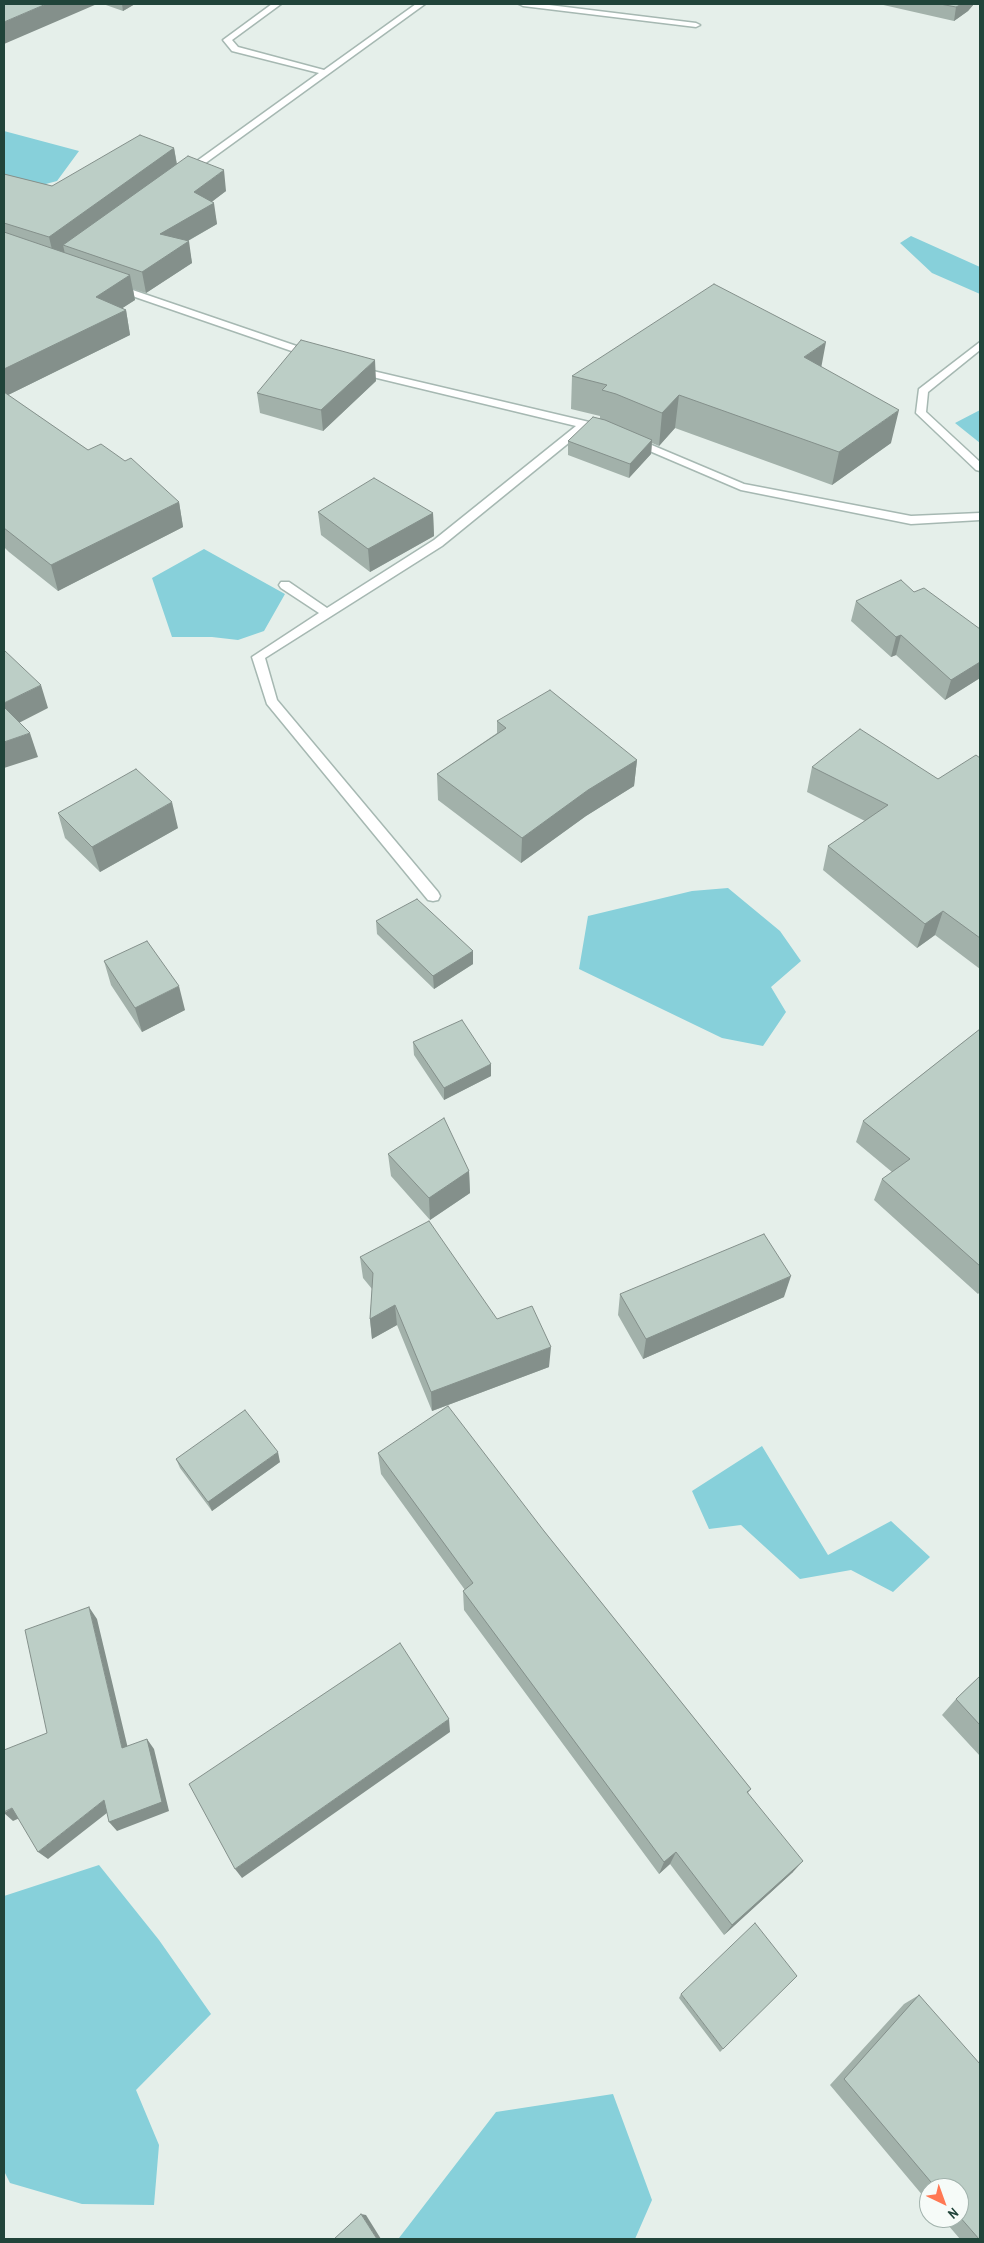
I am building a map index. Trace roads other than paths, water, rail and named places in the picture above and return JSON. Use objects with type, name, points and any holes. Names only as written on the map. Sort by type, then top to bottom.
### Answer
[{"type":"street","points":[[277,4],[227,40],[236,49],[324,72]]},
{"type":"street","points":[[179,178],[421,4]]},
{"type":"street","points":[[523,4],[696,25]]},
{"type":"street","points":[[588,12],[595,4]]},
{"type":"street","points":[[104,283],[321,358]]},
{"type":"street","points":[[980,345],[923,391],[921,413],[980,468]]},
{"type":"street","points":[[347,367],[364,373],[585,424],[622,435],[741,487],[911,520],[980,517]]},
{"type":"street","points":[[433,896],[271,701],[258,657],[438,543],[585,424]]},
{"type":"street","points":[[286,585],[327,614]]},
{"type":"water","points":[[4,131],[79,151],[57,181],[27,189],[4,180]]},
{"type":"water","points":[[911,236],[980,267],[980,294],[932,273],[900,243]]},
{"type":"water","points":[[980,410],[980,443],[955,423]]},
{"type":"water","points":[[204,549],[285,594],[264,631],[238,640],[212,637],[172,637],[152,578]]},
{"type":"water","points":[[728,888],[780,931],[801,961],[771,987],[786,1012],[763,1046],[722,1038],[579,969],[588,916],[692,891]]},
{"type":"water","points":[[762,1446],[828,1555],[891,1521],[930,1557],[893,1592],[851,1570],[800,1579],[741,1525],[709,1529],[692,1491]]},
{"type":"water","points":[[99,1865],[159,1940],[211,2014],[136,2090],[159,2145],[154,2205],[82,2204],[10,2183],[4,2171],[4,1896]]},
{"type":"water","points":[[613,2094],[652,2200],[635,2239],[399,2238],[496,2112]]}]
